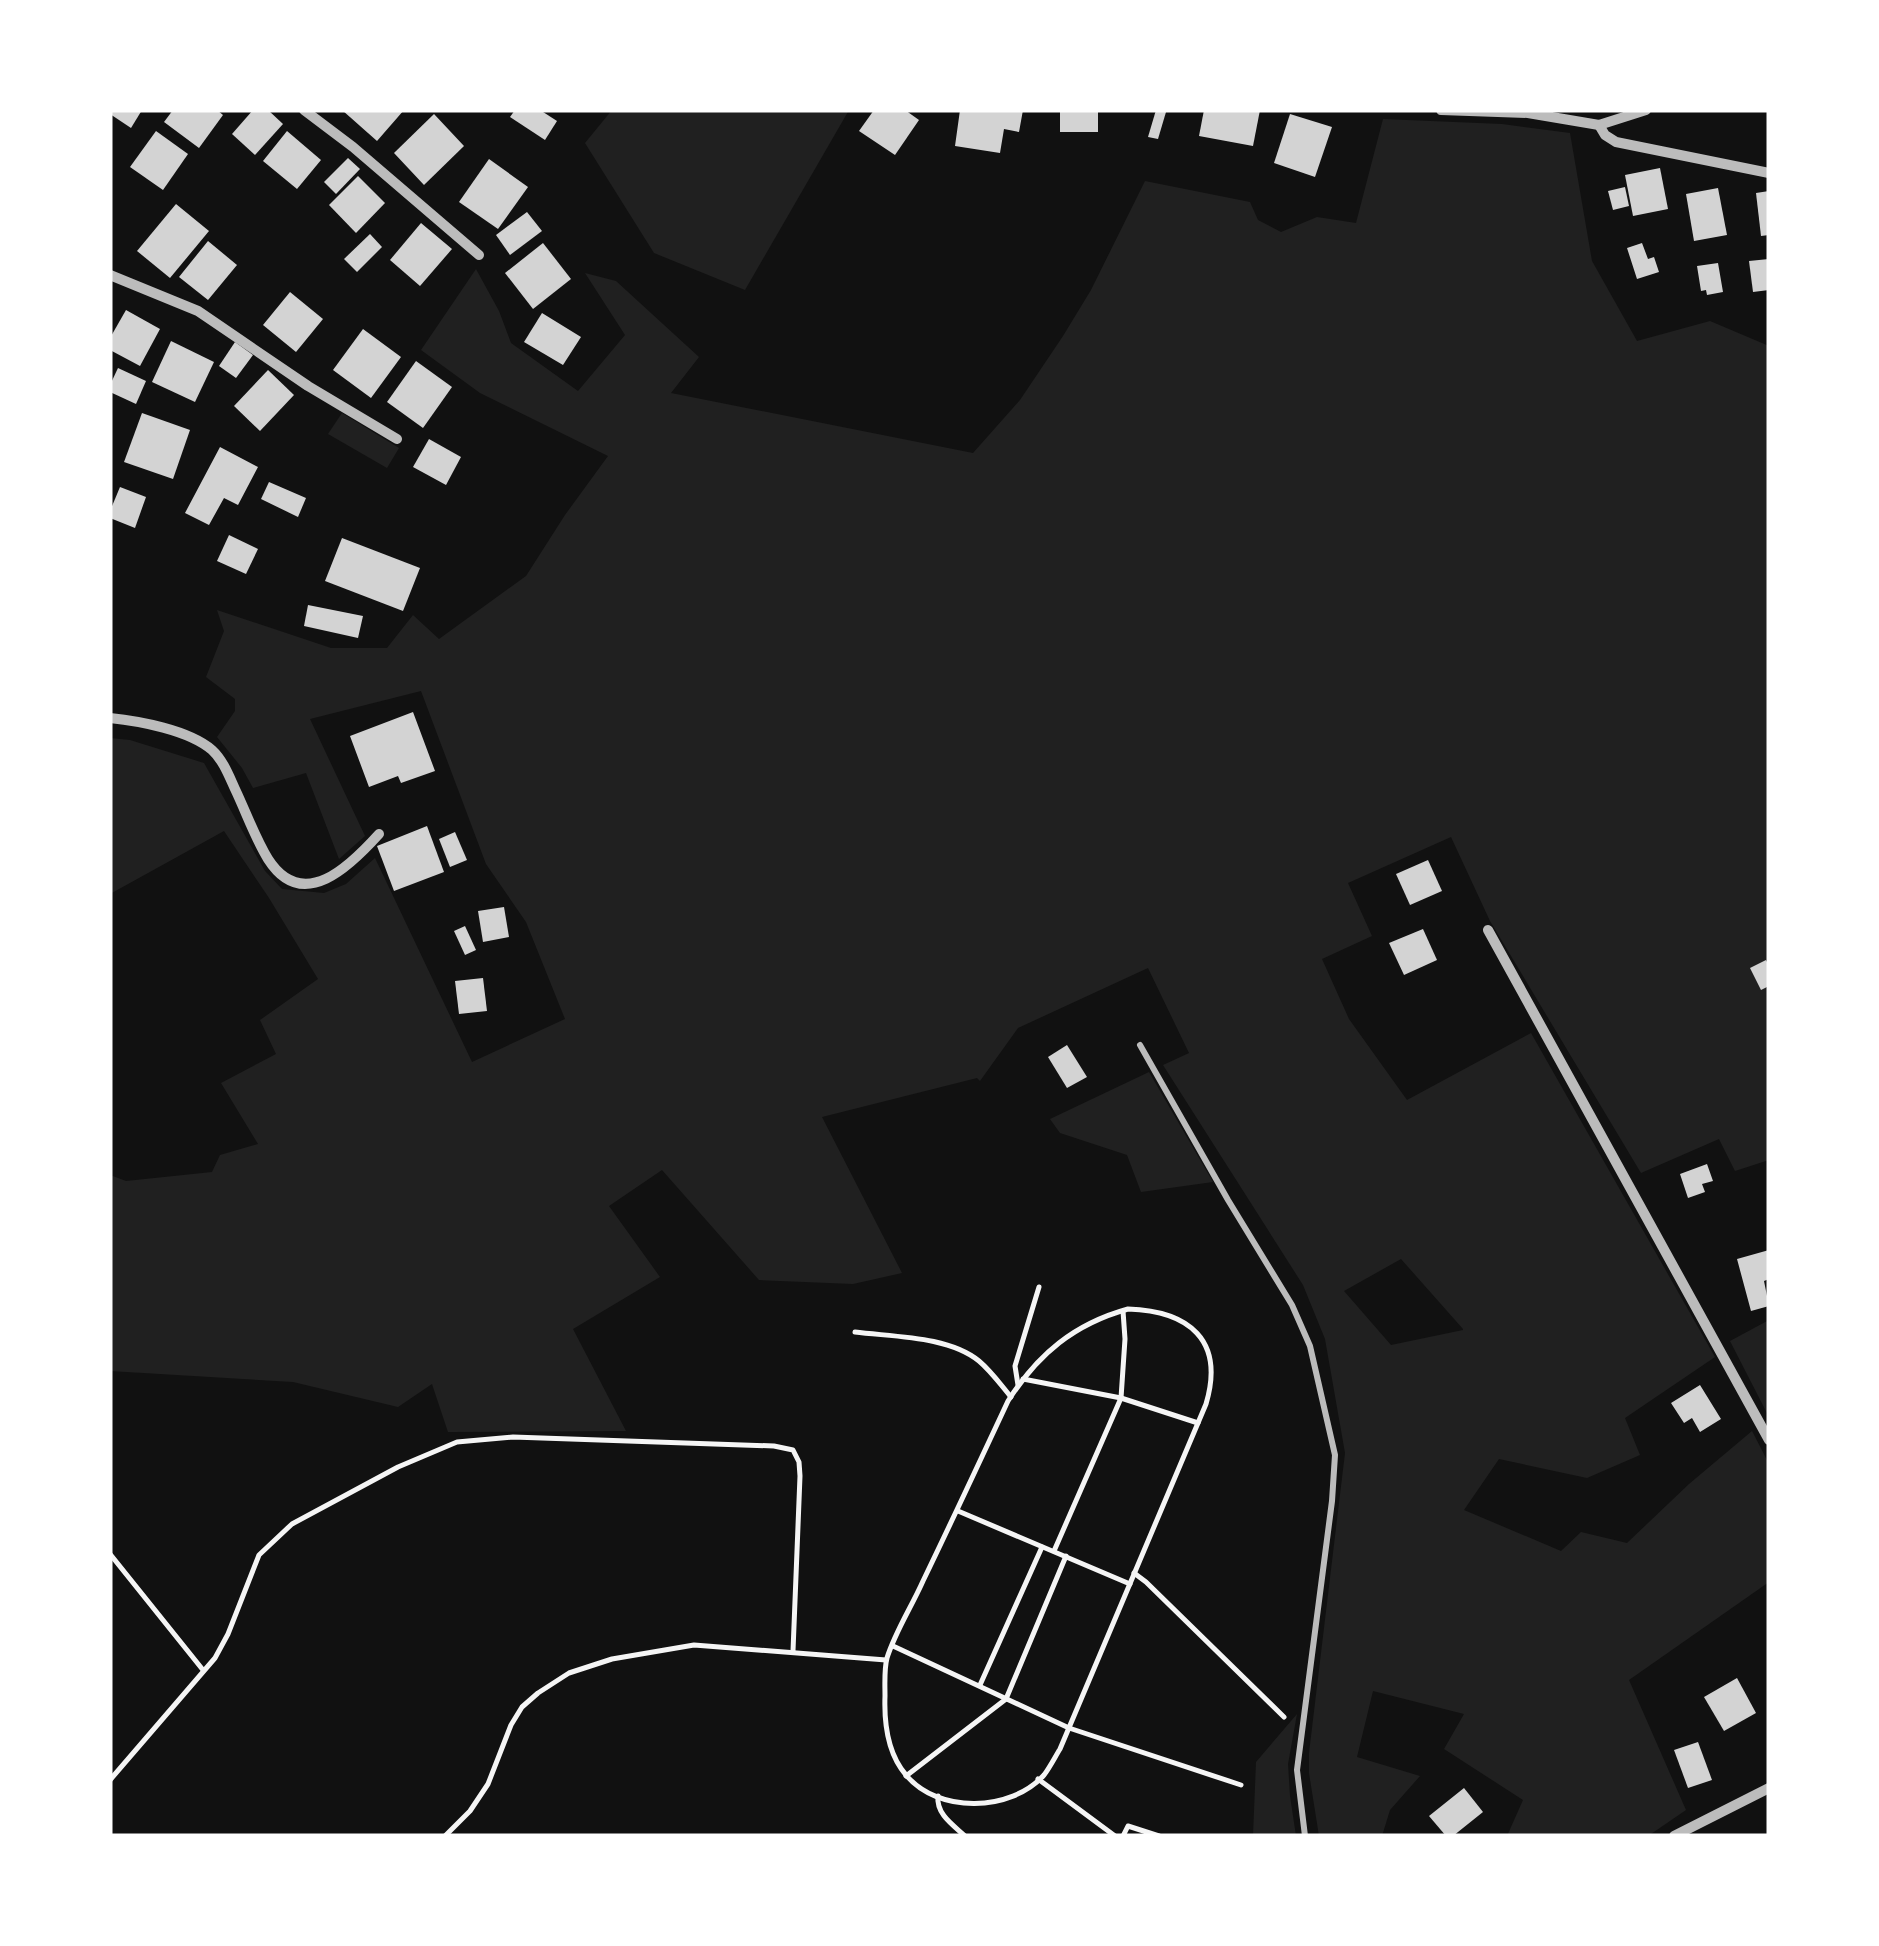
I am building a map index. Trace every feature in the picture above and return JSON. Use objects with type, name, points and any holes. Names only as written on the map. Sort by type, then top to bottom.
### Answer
[{"type":"street","points":[[304,110],[480,254]]},
{"type":"street","points":[[1441,110],[1528,112],[1599,125],[1646,110]]},
{"type":"street","points":[[1599,125],[1616,142],[1769,173]]},
{"type":"street","points":[[110,275],[198,311],[308,386],[397,438]]},
{"type":"street","points":[[110,718],[136,720],[188,736],[211,750],[225,768],[268,860],[292,880],[318,882],[332,877],[352,864],[379,834]]},
{"type":"street","points":[[1488,930],[1769,1440]]},
{"type":"street","points":[[1674,1836],[1769,1788]]},
{"type":"lane","points":[[1140,1044],[1292,1305],[1310,1346],[1336,1454],[1297,1770],[1305,1836]]},
{"type":"path","points":[[1018,1386],[1015,1366],[1038,1287]]},
{"type":"path","points":[[1142,1310],[1188,1322],[1212,1359],[1213,1372],[1198,1423],[1060,1749],[1044,1775],[1012,1796],[974,1804],[954,1802],[906,1776],[896,1760],[885,1726],[886,1660],[1023,1379],[1030,1368],[1075,1330],[1123,1311],[1142,1310]]},
{"type":"path","points":[[1054,1552],[1121,1398],[1123,1311]]},
{"type":"path","points":[[855,1332],[946,1344],[982,1363],[1011,1398]]},
{"type":"path","points":[[1023,1379],[1121,1398],[1198,1423]]},
{"type":"path","points":[[110,1780],[215,1658],[259,1555],[292,1524],[398,1467],[457,1442],[513,1437],[774,1446],[792,1450],[800,1476],[793,1651]]},
{"type":"path","points":[[957,1510],[1130,1584]]},
{"type":"path","points":[[980,1686],[1042,1547]]},
{"type":"path","points":[[110,1554],[203,1670]]},
{"type":"path","points":[[906,1776],[1006,1699],[1066,1556]]},
{"type":"path","points":[[1134,1573],[1284,1718]]},
{"type":"path","points":[[445,1836],[470,1811],[488,1784],[522,1707],[569,1674],[612,1659],[694,1645],[886,1660]]},
{"type":"path","points":[[893,1646],[1069,1728],[1241,1786]]},
{"type":"path","points":[[1038,1780],[1119,1836],[1128,1826],[1159,1836]]},
{"type":"path","points":[[938,1796],[943,1815],[965,1836]]},
{"type":"shaded area","points":[[612,110],[849,110],[745,290],[654,253],[585,143]]},
{"type":"shaded area","points":[[1383,119],[1502,124],[1570,133],[1592,261],[1637,341],[1710,321],[1769,346],[1769,1160],[1735,1171],[1719,1139],[1641,1173],[1490,921],[1451,837],[1348,883],[1372,936],[1322,959],[1349,1019],[1407,1100],[1531,1033],[1715,1357],[1625,1418],[1640,1455],[1587,1478],[1499,1459],[1464,1510],[1561,1551],[1581,1532],[1627,1543],[1752,1431],[1769,1464],[1769,1582],[1629,1680],[1686,1810],[1648,1836],[1507,1836],[1523,1800],[1444,1749],[1464,1714],[1373,1691],[1357,1757],[1420,1776],[1390,1810],[1382,1836],[1319,1836],[1309,1753],[1345,1453],[1325,1339],[1303,1285],[1163,1065],[1189,1053],[1148,968],[1018,1028],[980,1081],[977,1078],[822,1117],[902,1273],[853,1284],[759,1280],[662,1170],[609,1206],[660,1277],[573,1329],[626,1431],[448,1432],[432,1384],[398,1407],[293,1382],[110,1371],[110,1175],[126,1181],[212,1172],[220,1155],[258,1144],[221,1083],[276,1054],[260,1020],[318,979],[224,831],[110,894],[110,738],[130,740],[204,763],[265,871],[282,889],[324,893],[346,884],[375,858],[472,1062],[565,1019],[526,922],[486,864],[421,691],[310,719],[365,836],[339,859],[306,773],[253,788],[217,737],[235,711],[235,699],[206,677],[224,631],[217,610],[331,648],[387,648],[413,615],[439,639],[526,576],[608,456],[480,393],[421,350],[476,269],[511,343],[578,391],[625,335],[585,273],[616,281],[699,357],[671,393],[973,453],[1020,400],[1063,336],[1091,290],[1145,181],[1250,202],[1258,220],[1281,232],[1317,217],[1356,223]],"holes":[[[1401,1259],[1463,1330],[1391,1345],[1344,1291]]]},
{"type":"shaded area","points":[[342,413],[399,448],[387,468],[328,434]]},
{"type":"shaded area","points":[[1149,1072],[1213,1182],[1141,1192],[1127,1155],[1060,1133],[1050,1119]]},
{"type":"shaded area","points":[[1769,1320],[1769,1417],[1730,1341]]},
{"type":"shaded area","points":[[1297,1714],[1288,1764],[1296,1836],[1253,1836],[1256,1762]]},
{"type":"building","points":[[110,110],[142,110],[131,128],[110,114]]},
{"type":"building","points":[[173,110],[217,110],[223,115],[199,148],[164,122]]},
{"type":"building","points":[[253,110],[268,110],[283,124],[255,155],[232,134]]},
{"type":"building","points":[[342,110],[404,110],[377,141]]},
{"type":"building","points":[[515,110],[540,110],[557,121],[545,140],[510,117]]},
{"type":"building","points":[[874,110],[905,110],[919,120],[895,155],[859,131]]},
{"type":"building","points":[[960,110],[1023,110],[1019,132],[1004,129],[1000,153],[955,146]]},
{"type":"building","points":[[1060,110],[1098,110],[1098,132],[1060,132]]},
{"type":"building","points":[[1156,110],[1166,112],[1158,139],[1148,137]]},
{"type":"building","points":[[1204,110],[1260,110],[1253,146],[1199,136]]},
{"type":"building","points":[[434,114],[464,146],[424,185],[394,153]]},
{"type":"building","points":[[1290,114],[1332,127],[1315,177],[1274,163]]},
{"type":"building","points":[[156,131],[188,154],[163,190],[130,167]]},
{"type":"building","points":[[287,131],[321,160],[297,189],[263,161]]},
{"type":"building","points":[[348,158],[360,169],[336,194],[324,182]]},
{"type":"building","points":[[489,159],[528,187],[498,229],[459,202]]},
{"type":"building","points":[[1660,168],[1668,209],[1633,216],[1625,175]]},
{"type":"building","points":[[358,176],[385,203],[356,233],[329,205]]},
{"type":"building","points":[[1625,187],[1629,206],[1613,210],[1608,191]]},
{"type":"building","points":[[1718,188],[1727,235],[1694,241],[1686,194]]},
{"type":"building","points":[[1769,191],[1769,235],[1761,236],[1756,193]]},
{"type":"building","points":[[176,204],[209,231],[170,278],[137,251]]},
{"type":"building","points":[[527,212],[542,231],[510,255],[496,235]]},
{"type":"building","points":[[421,223],[452,249],[420,286],[390,260]]},
{"type":"building","points":[[370,234],[382,247],[357,272],[344,259]]},
{"type":"building","points":[[208,241],[237,265],[208,300],[179,277]]},
{"type":"building","points":[[543,243],[571,279],[533,309],[505,273]]},
{"type":"building","points":[[1642,243],[1648,259],[1654,257],[1659,272],[1637,279],[1627,248]]},
{"type":"building","points":[[1769,259],[1769,290],[1753,292],[1749,261]]},
{"type":"building","points":[[1718,263],[1723,292],[1707,295],[1706,290],[1701,291],[1697,266]]},
{"type":"building","points":[[290,292],[323,319],[296,352],[263,325]]},
{"type":"building","points":[[126,310],[160,329],[140,366],[110,350],[110,338]]},
{"type":"building","points":[[542,313],[581,337],[563,365],[524,342]]},
{"type":"building","points":[[363,329],[401,357],[371,398],[333,370]]},
{"type":"building","points":[[171,341],[214,362],[195,402],[152,382]]},
{"type":"building","points":[[235,342],[253,355],[236,378],[219,366]]},
{"type":"building","points":[[416,361],[452,387],[423,428],[387,402]]},
{"type":"building","points":[[118,368],[146,381],[136,404],[110,392]]},
{"type":"building","points":[[268,370],[294,395],[260,431],[234,406]]},
{"type":"building","points":[[142,413],[190,430],[173,479],[124,462]]},
{"type":"building","points":[[429,439],[461,457],[446,485],[413,467]]},
{"type":"building","points":[[220,447],[258,467],[238,505],[224,498],[209,525],[185,513]]},
{"type":"building","points":[[269,482],[306,498],[298,517],[261,499]]},
{"type":"building","points":[[120,487],[146,497],[135,528],[110,518]]},
{"type":"building","points":[[229,535],[258,549],[246,574],[217,561]]},
{"type":"building","points":[[342,538],[420,568],[403,611],[325,581]]},
{"type":"building","points":[[308,605],[363,616],[358,638],[304,626]]},
{"type":"building","points":[[413,712],[435,771],[401,783],[398,776],[369,787],[350,736]]},
{"type":"building","points":[[427,826],[444,872],[394,891],[377,846]]},
{"type":"building","points":[[455,832],[467,860],[450,867],[439,839]]},
{"type":"building","points":[[1428,860],[1442,891],[1410,905],[1396,874]]},
{"type":"building","points":[[504,907],[509,937],[483,942],[478,911]]},
{"type":"building","points":[[465,926],[476,950],[465,955],[454,931]]},
{"type":"building","points":[[1423,929],[1437,960],[1404,975],[1389,943]]},
{"type":"building","points":[[1766,960],[1769,986],[1761,990],[1750,968]]},
{"type":"building","points":[[483,978],[487,1011],[459,1014],[455,981]]},
{"type":"building","points":[[1067,1045],[1087,1077],[1067,1088],[1048,1057]]},
{"type":"building","points":[[1707,1164],[1713,1181],[1702,1184],[1705,1192],[1688,1198],[1680,1174]]},
{"type":"building","points":[[1769,1250],[1769,1279],[1764,1281],[1769,1306],[1751,1311],[1737,1259]]},
{"type":"building","points":[[1700,1385],[1721,1419],[1700,1432],[1692,1418],[1684,1423],[1671,1403]]},
{"type":"building","points":[[1737,1678],[1756,1713],[1724,1731],[1704,1697]]},
{"type":"building","points":[[1698,1742],[1712,1780],[1688,1788],[1674,1750]]},
{"type":"building","points":[[1464,1788],[1483,1812],[1453,1836],[1446,1836],[1429,1816]]}]
